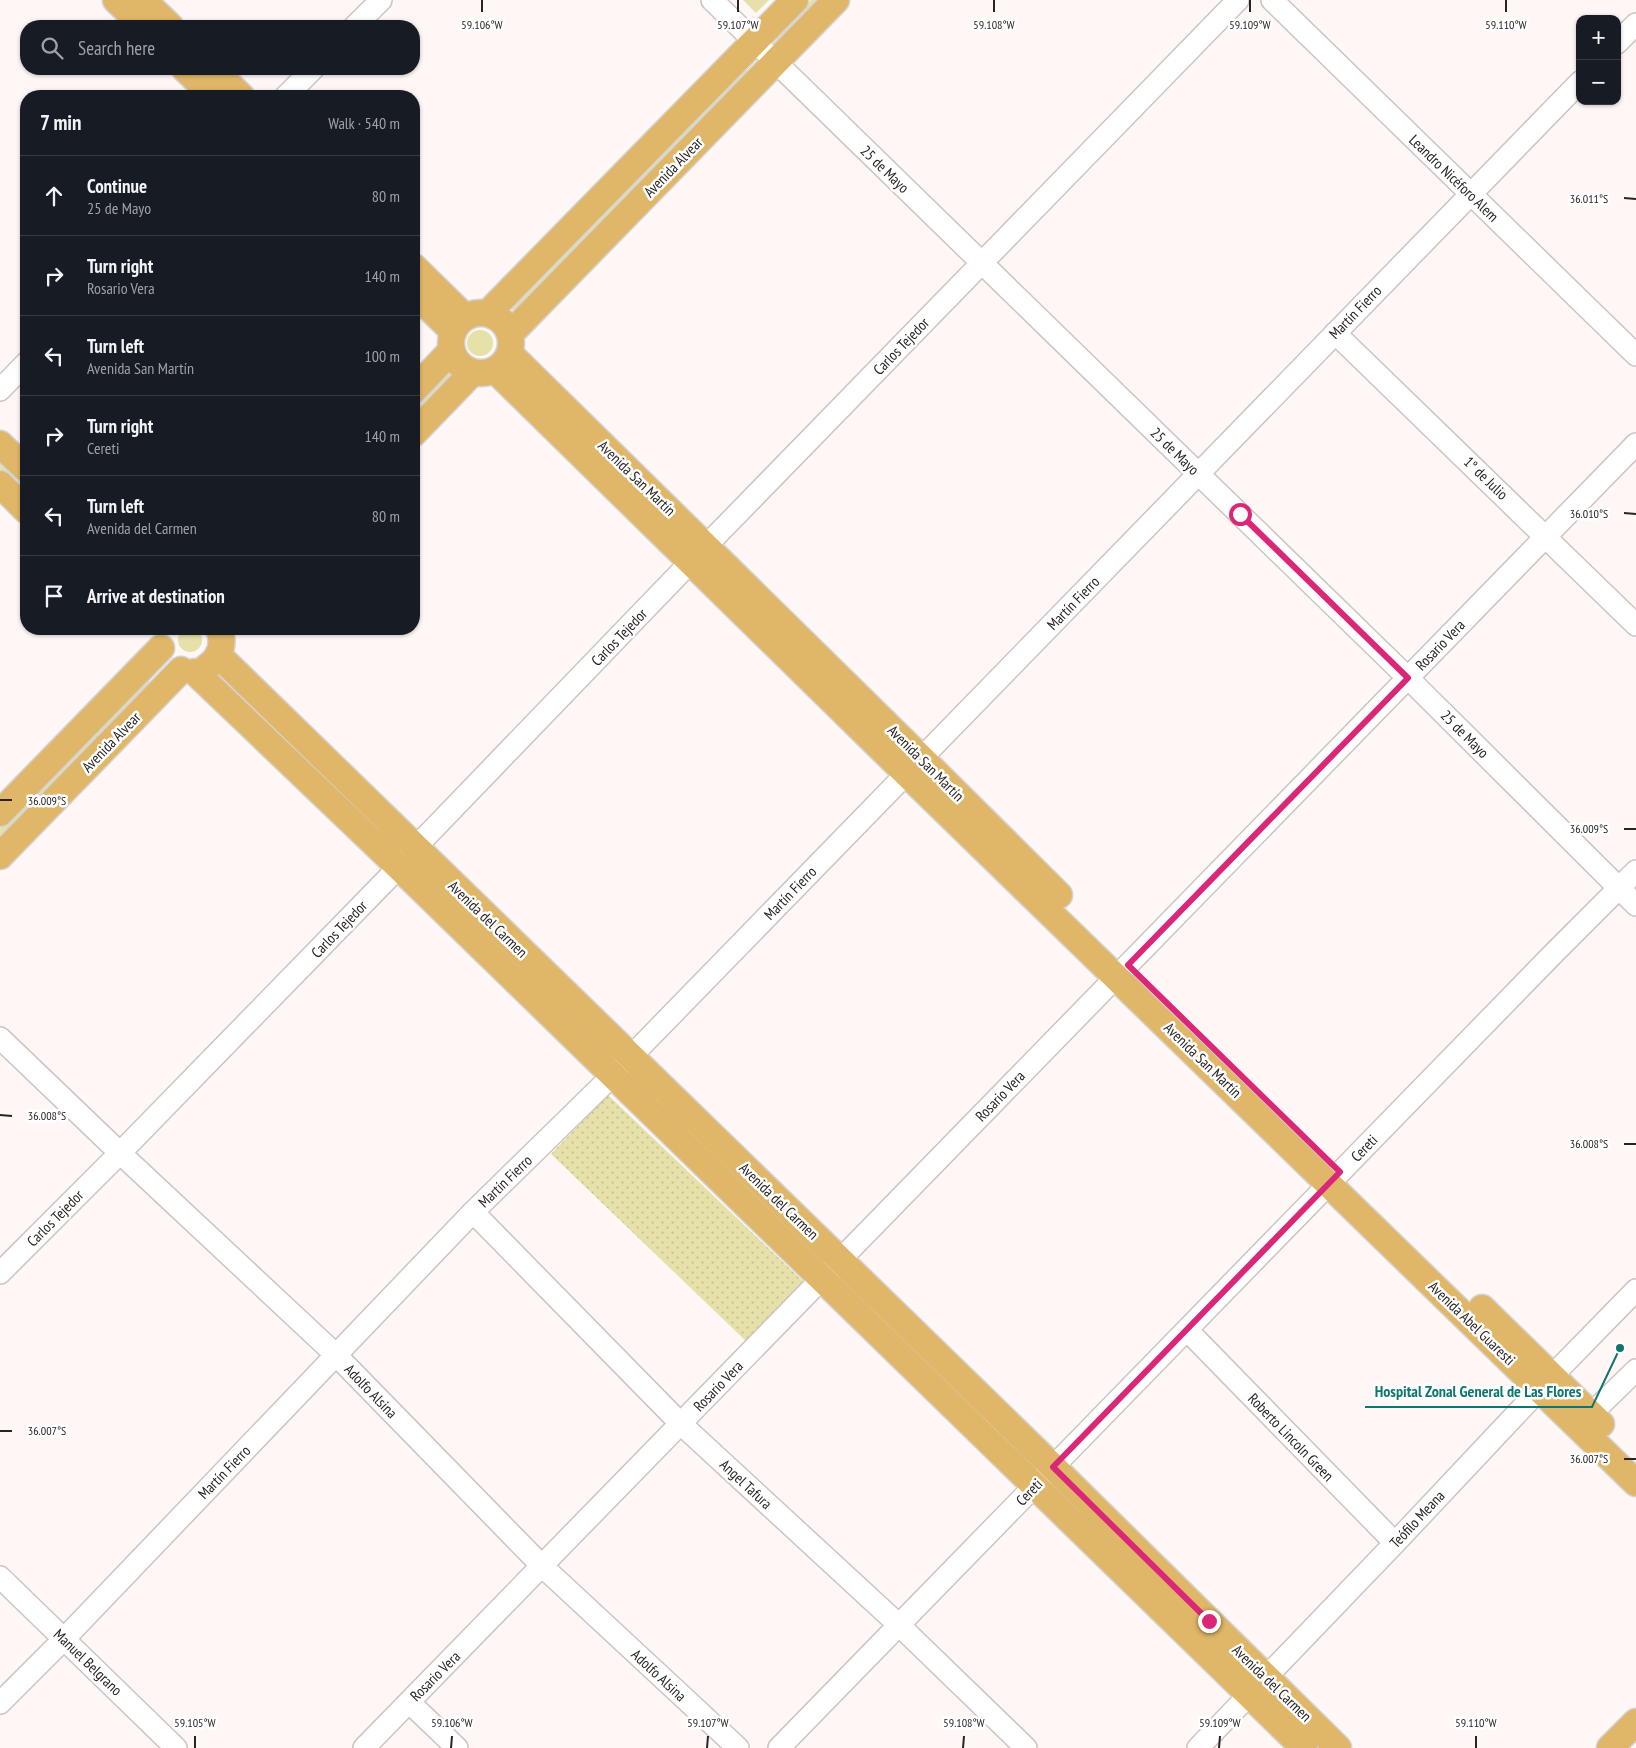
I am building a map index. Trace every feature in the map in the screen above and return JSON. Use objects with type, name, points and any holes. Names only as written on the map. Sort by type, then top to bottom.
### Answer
[{"type":"main road","points":[[116,0],[136,20]]},
{"type":"main road","points":[[143,0],[164,20]]},
{"type":"main road","name":"Avenida Alvear","points":[[420,383],[464,328],[795,0]]},
{"type":"main road","name":"Avenida Alvear","points":[[420,428],[497,358],[775,62],[836,0]]},
{"type":"main road","points":[[191,75],[207,90]]},
{"type":"main road","points":[[219,75],[235,90]]},
{"type":"main road","points":[[420,274],[464,328]]},
{"type":"main road","points":[[420,297],[464,328]]},
{"type":"main road","points":[[498,317],[505,324],[497,358],[463,368],[456,361],[464,328],[498,317]]},
{"type":"main road","name":"Avenida San Martín","points":[[497,358],[1335,1178]]},
{"type":"main road","points":[[0,444],[20,463]]},
{"type":"main road","points":[[0,484],[20,504]]},
{"type":"main road","name":"Avenida Alvear","points":[[0,813],[158,636]]},
{"type":"main road","name":"Avenida del Carmen","points":[[158,636],[165,658],[172,665],[188,671],[399,867],[1035,1486],[1258,1686],[1338,1748]]},
{"type":"main road","name":"Avenida Alvear","points":[[0,856],[188,671],[204,669],[212,663],[220,636]]},
{"type":"main road","name":"Avenida del Carmen","points":[[220,636],[415,848],[1053,1467],[1258,1686],[1304,1748]]},
{"type":"main road","name":"Avenida Abel Guaresti","points":[[1335,1178],[1546,1382],[1636,1483]]},
{"type":"main road","name":"Avenida Abel Guaresti","points":[[1546,1382],[1592,1414],[1636,1457]]},
{"type":"main road","points":[[1610,1748],[1636,1722]]},
{"type":"street","points":[[361,20],[380,0]]},
{"type":"street","name":"25 de Mayo","points":[[712,0],[1408,678],[1636,905]]},
{"type":"street","name":"Carlos Tejedor","points":[[0,1273],[120,1154],[699,554],[1238,0]]},
{"type":"street","name":"Leandro Nicéforo Alem","points":[[1272,0],[1636,356]]},
{"type":"street","points":[[1621,39],[1636,24]]},
{"type":"street","points":[[292,90],[307,75]]},
{"type":"street","name":"Martín Fierro","points":[[0,1703],[64,1639],[473,1212],[631,1057],[1576,86]]},
{"type":"street","name":"1° de Julio","points":[[1335,333],[1636,625]]},
{"type":"street","points":[[0,390],[20,369]]},
{"type":"street","name":"Rosario Vera","points":[[364,1748],[1636,444]]},
{"type":"street","name":"Cereti","points":[[779,1748],[1636,871]]},
{"type":"street","name":"Adolfo Alsina","points":[[0,1038],[120,1154],[335,1354],[542,1566],[738,1748]]},
{"type":"street","name":"Angel Tafura","points":[[473,1212],[681,1424],[900,1626],[1026,1748]]},
{"type":"street","name":"Teófilo Meana","points":[[1198,1748],[1636,1290]]},
{"type":"street","name":"Roberto Lincoln Green","points":[[1187,1330],[1395,1543]]},
{"type":"street","points":[[1592,1414],[1636,1370]]},
{"type":"street","name":"Manuel Belgrano","points":[[0,1576],[176,1748]]},
{"type":"street","points":[[409,1702],[457,1748]]},
{"type":"shaded area","points":[[743,0],[769,0],[756,13]]},
{"type":"shaded area","points":[[811,0],[819,0],[779,41],[775,37]]},
{"type":"shaded area","points":[[746,69],[750,73],[515,312],[511,308]]},
{"type":"shaded area","points":[[480,330],[489,334],[493,343],[489,352],[480,356],[471,352],[467,343],[471,334]]},
{"type":"shaded area","points":[[451,371],[455,375],[420,411],[420,403]]},
{"type":"shaded area","points":[[0,455],[20,475],[20,489],[0,469]]},
{"type":"shaded area","points":[[179,635],[201,635],[202,640],[199,649],[190,652],[181,649],[178,640]]},
{"type":"shaded area","points":[[146,679],[150,683],[0,836],[0,828]]},
{"type":"shaded area","points":[[608,1095],[806,1284],[748,1343],[551,1154]]},
{"type":"place","name":"Hospital Zonal General de Las Flores","points":[[1620,1348]]},
{"type":"route","points":[[1209,1621],[1053,1467],[1340,1172],[1128,965],[1408,678],[1240,514]]}]
